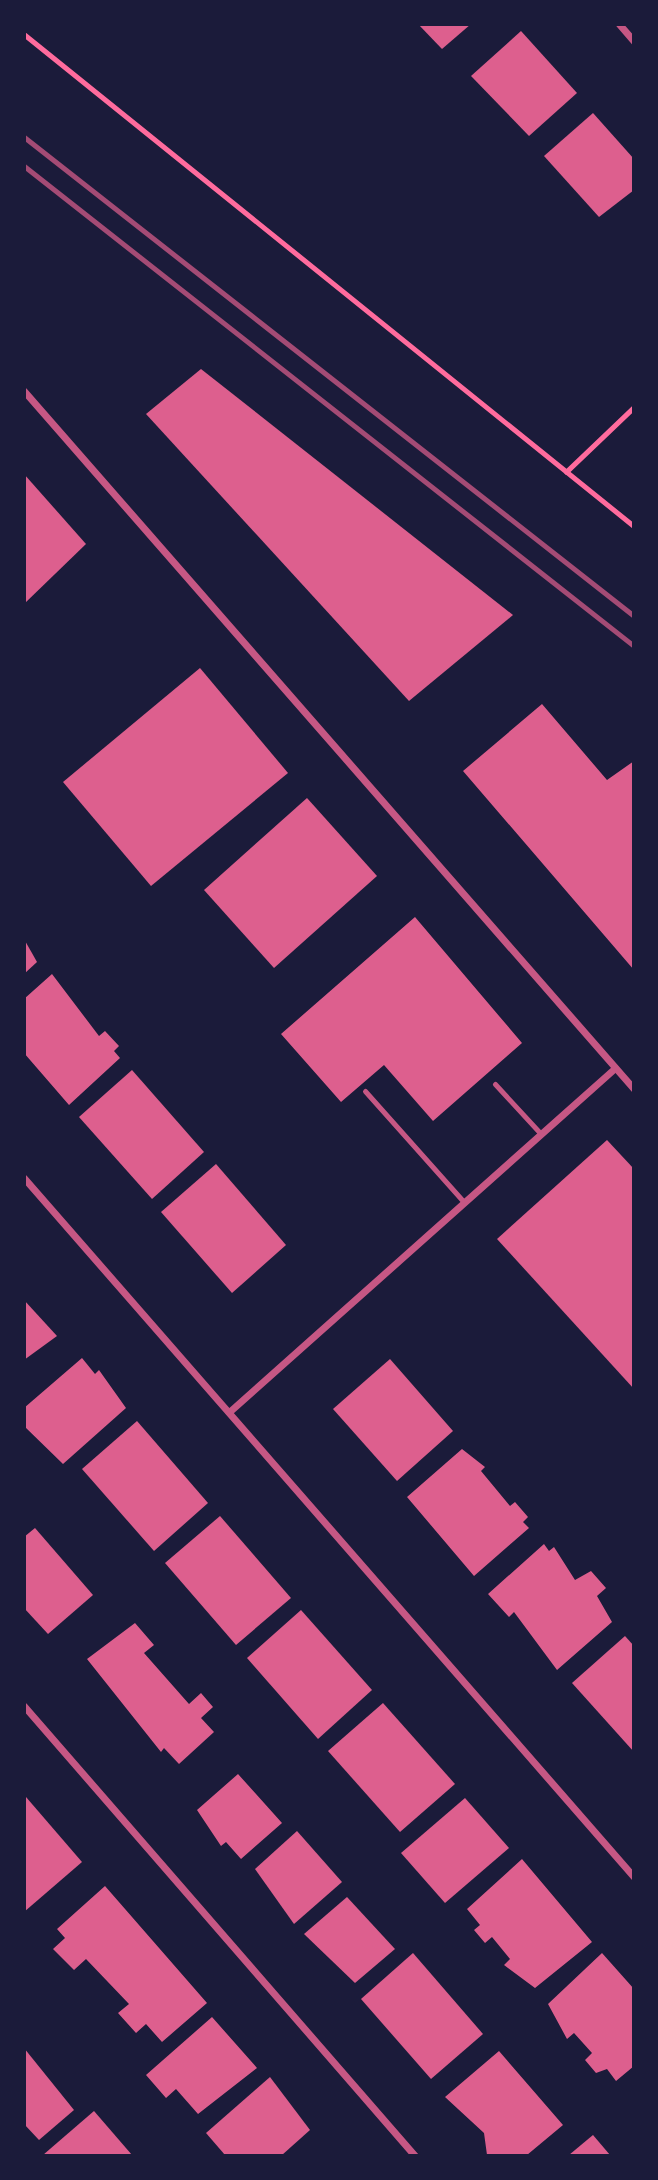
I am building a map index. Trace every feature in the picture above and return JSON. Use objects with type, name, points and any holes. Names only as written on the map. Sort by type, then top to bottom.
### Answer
[{"type":"street","points":[[619,24],[634,41]]},
{"type":"street","points":[[24,391],[634,1089]]},
{"type":"street","points":[[229,1412],[615,1068]]},
{"type":"street","points":[[24,1178],[634,1877]]},
{"type":"street","points":[[24,1706],[415,2155]]},
{"type":"lane","points":[[495,1084],[541,1134]]},
{"type":"lane","points":[[365,1091],[464,1202]]},
{"type":"path","points":[[24,34],[634,526]]},
{"type":"path","points":[[566,472],[634,407]]},
{"type":"building","points":[[418,24],[471,24],[442,49]]},
{"type":"building","points":[[521,31],[577,93],[529,136],[471,76]]},
{"type":"building","points":[[593,113],[634,159],[634,190],[599,217],[544,156]]},
{"type":"building","points":[[201,369],[513,615],[409,701],[146,414]]},
{"type":"building","points":[[24,474],[86,544],[24,604]]},
{"type":"building","points":[[200,668],[288,773],[151,886],[63,782]]},
{"type":"building","points":[[542,704],[607,780],[634,761],[634,970],[463,771]]},
{"type":"building","points":[[307,798],[377,876],[274,968],[204,890]]},
{"type":"building","points":[[415,917],[522,1043],[433,1121],[384,1065],[341,1102],[281,1034]]},
{"type":"building","points":[[24,939],[37,962],[24,974]]},
{"type":"building","points":[[52,974],[99,1036],[105,1031],[119,1046],[114,1051],[120,1058],[69,1105],[24,1053],[24,999]]},
{"type":"building","points":[[132,1070],[204,1152],[152,1199],[79,1117]]},
{"type":"building","points":[[607,1140],[634,1169],[634,1389],[497,1239]]},
{"type":"building","points":[[216,1164],[286,1245],[232,1293],[161,1212]]},
{"type":"building","points":[[24,1300],[57,1336],[24,1360]]},
{"type":"building","points":[[82,1358],[95,1374],[99,1370],[126,1408],[63,1464],[24,1426],[24,1408]]},
{"type":"building","points":[[390,1359],[453,1431],[397,1481],[333,1409]]},
{"type":"building","points":[[137,1421],[208,1503],[154,1551],[82,1469]]},
{"type":"building","points":[[462,1449],[485,1467],[481,1471],[510,1506],[515,1502],[528,1517],[523,1522],[529,1528],[474,1576],[407,1497]]},
{"type":"building","points":[[220,1516],[291,1598],[236,1645],[165,1563]]},
{"type":"building","points":[[35,1528],[93,1595],[48,1634],[24,1608],[24,1537]]},
{"type":"building","points":[[544,1544],[549,1551],[554,1547],[575,1580],[591,1571],[606,1588],[597,1596],[612,1622],[557,1670],[514,1612],[509,1617],[488,1594]]},
{"type":"building","points":[[301,1610],[372,1690],[318,1739],[247,1658]]},
{"type":"building","points":[[135,1623],[154,1645],[144,1653],[189,1704],[201,1693],[213,1707],[201,1718],[214,1732],[179,1764],[164,1748],[161,1752],[87,1659]]},
{"type":"building","points":[[625,1636],[634,1646],[634,1752],[572,1683]]},
{"type":"building","points":[[383,1703],[455,1784],[400,1832],[328,1751]]},
{"type":"building","points":[[238,1774],[282,1823],[241,1859],[226,1842],[221,1846],[197,1810]]},
{"type":"building","points":[[26,1797],[82,1862],[24,1912],[24,1799]]},
{"type":"building","points":[[465,1798],[509,1848],[445,1903],[401,1853]]},
{"type":"building","points":[[297,1831],[342,1882],[294,1924],[255,1869]]},
{"type":"building","points":[[522,1859],[592,1942],[535,1988],[504,1965],[510,1959],[492,1937],[485,1943],[474,1930],[480,1925],[467,1909]]},
{"type":"building","points":[[105,1886],[207,2003],[162,2042],[146,2024],[136,2033],[118,2013],[129,2004],[86,1959],[74,1970],[53,1949],[65,1938],[57,1929]]},
{"type":"building","points":[[347,1897],[395,1949],[355,1983],[304,1934]]},
{"type":"building","points":[[413,1953],[483,2034],[431,2079],[361,1999]]},
{"type":"building","points":[[602,1953],[634,1989],[634,2066],[616,2081],[607,2069],[596,2073],[585,2060],[592,2053],[574,2033],[567,2039],[548,2004]]},
{"type":"building","points":[[212,2017],[257,2068],[198,2114],[176,2089],[166,2098],[146,2075]]},
{"type":"building","points":[[24,2048],[74,2110],[39,2140],[24,2124]]},
{"type":"building","points":[[499,2051],[563,2125],[527,2155],[487,2155],[484,2133],[445,2097]]},
{"type":"building","points":[[270,2077],[310,2130],[282,2155],[225,2155],[206,2133]]},
{"type":"building","points":[[94,2111],[132,2155],[43,2155]]},
{"type":"building","points":[[593,2135],[610,2155],[569,2155]]},
{"type":"railway","points":[[24,137],[634,616]]},
{"type":"railway","points":[[24,166],[634,646]]}]
